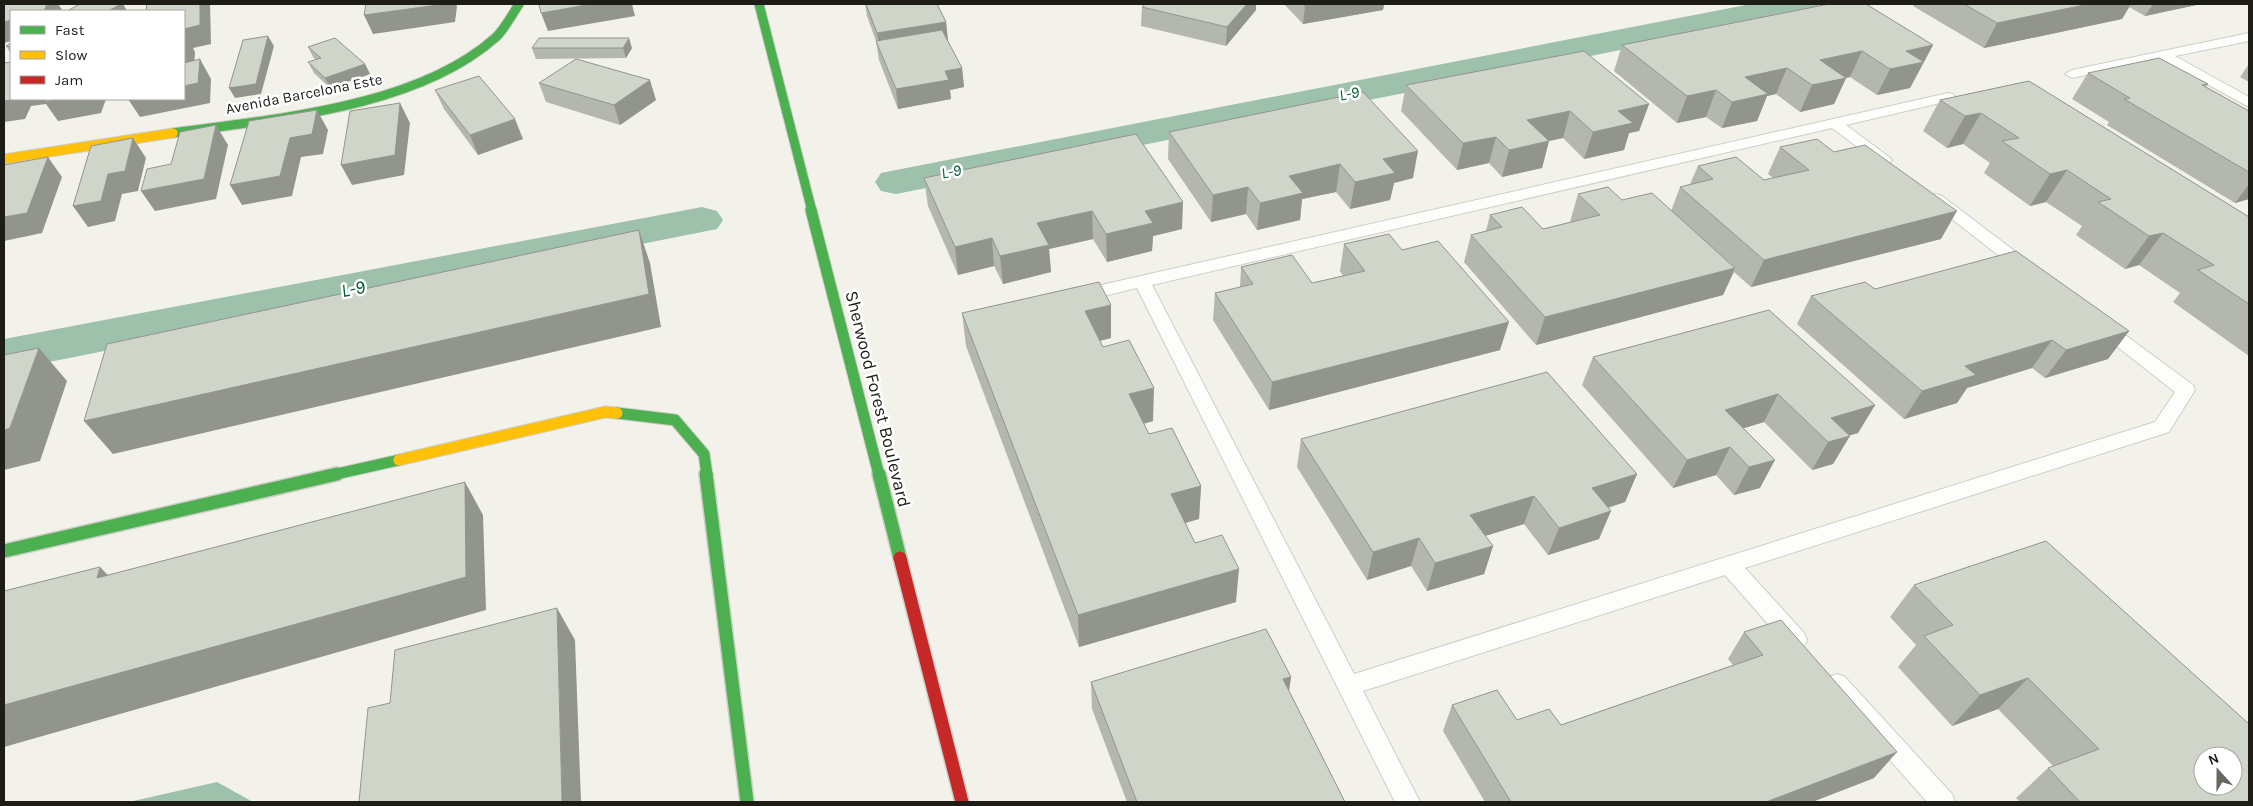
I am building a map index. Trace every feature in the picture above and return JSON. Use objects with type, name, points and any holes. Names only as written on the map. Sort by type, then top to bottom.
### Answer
[{"type":"street","name":"Avenida Barcelona Este","points":[[4,159],[320,110],[382,96],[436,76],[458,64],[495,37],[518,11],[519,4]]},
{"type":"street","name":"Sherwood Forest Boulevard","points":[[759,4],[962,802]]},
{"type":"street","points":[[4,551],[605,412],[674,420],[704,454],[747,802]]},
{"type":"lane","points":[[2072,74],[2249,36]]},
{"type":"lane","points":[[2163,55],[2249,103]]},
{"type":"lane","points":[[1067,299],[1948,97]]},
{"type":"lane","points":[[1835,123],[1898,170]]},
{"type":"lane","points":[[1921,188],[2038,277]]},
{"type":"lane","points":[[1142,282],[1408,802]]},
{"type":"lane","points":[[1348,686],[2162,427],[2186,390],[2085,313]]},
{"type":"lane","points":[[1728,565],[1943,802]]},
{"type":"shaded area","points":[[217,782],[253,802],[129,802]]},
{"type":"building","points":[[4,4],[47,4],[44,10],[10,10],[10,20],[4,22]]},
{"type":"building","points":[[80,4],[121,4],[110,10],[69,10]]},
{"type":"building","points":[[147,4],[200,4],[200,25],[185,29],[185,10],[146,10]]},
{"type":"building","points":[[366,4],[445,4],[364,15]]},
{"type":"building","points":[[539,4],[592,4],[541,13]]},
{"type":"building","points":[[866,4],[937,4],[946,22],[877,33]]},
{"type":"building","points":[[1145,4],[1247,4],[1227,27],[1142,7]]},
{"type":"building","points":[[1829,4],[1866,4],[1933,45],[1906,51],[1924,62],[1890,69],[1862,51],[1820,60],[1846,78],[1812,85],[1787,68],[1745,77],[1768,94],[1732,102],[1716,90],[1687,96],[1622,45]]},
{"type":"building","points":[[1964,4],[2089,4],[1997,23]]},
{"type":"building","points":[[942,30],[962,68],[945,71],[949,80],[896,89],[876,41]]},
{"type":"building","points":[[268,36],[256,84],[229,88],[243,40]]},
{"type":"building","points":[[335,38],[365,64],[325,78],[308,62],[321,58],[308,47]]},
{"type":"building","points":[[539,38],[629,38],[623,48],[532,48]]},
{"type":"building","points":[[1584,51],[1649,104],[1618,111],[1633,123],[1593,132],[1570,111],[1527,120],[1549,141],[1509,150],[1496,137],[1463,143],[1406,85]]},
{"type":"building","points":[[2159,58],[2208,84],[2202,85],[2249,111],[2249,172],[2124,99],[2130,98],[2088,73]]},
{"type":"building","points":[[200,59],[198,83],[185,86],[185,63]]},
{"type":"building","points":[[576,59],[650,80],[614,105],[539,83]]},
{"type":"building","points":[[10,62],[11,100],[4,101],[4,63]]},
{"type":"building","points":[[479,76],[515,119],[470,135],[435,90]]},
{"type":"building","points":[[2029,81],[2249,217],[2249,304],[2198,270],[2214,265],[2163,233],[2149,236],[2098,202],[2111,199],[2067,170],[2050,174],[2002,141],[2019,138],[1981,113],[1965,116],[1940,100]]},
{"type":"building","points":[[1363,92],[1418,151],[1383,159],[1395,173],[1355,182],[1340,164],[1289,176],[1303,193],[1260,203],[1248,187],[1213,195],[1169,132]]},
{"type":"building","points":[[400,103],[395,155],[341,165],[350,111]]},
{"type":"building","points":[[317,110],[312,134],[290,138],[280,176],[230,185],[249,121]]},
{"type":"building","points":[[216,125],[204,179],[141,191],[147,169],[171,164],[180,132]]},
{"type":"building","points":[[1136,134],[1183,202],[1145,211],[1153,223],[1106,234],[1092,211],[1037,223],[1049,245],[1000,256],[992,238],[955,247],[924,178]]},
{"type":"building","points":[[133,138],[125,171],[108,174],[101,201],[73,206],[91,146]]},
{"type":"building","points":[[1817,139],[1834,152],[1865,145],[1957,211],[1764,260],[1680,187],[1713,179],[1698,166],[1736,157],[1764,180],[1809,170],[1780,147]]},
{"type":"building","points":[[48,157],[27,213],[4,217],[4,165]]},
{"type":"building","points":[[1608,187],[1622,200],[1652,193],[1735,268],[1545,317],[1471,235],[1502,227],[1490,215],[1522,207],[1543,229],[1600,215],[1578,194]]},
{"type":"building","points":[[639,230],[649,294],[84,421],[107,344]]},
{"type":"building","points":[[1389,234],[1402,250],[1438,241],[1509,322],[1272,382],[1215,293],[1253,284],[1241,267],[1292,255],[1312,283],[1365,271],[1344,244]]},
{"type":"building","points":[[2016,251],[2129,331],[2066,350],[2052,340],[1965,366],[1976,375],[1922,391],[1811,296],[1865,282],[1875,289]]},
{"type":"building","points":[[1099,282],[1111,305],[1085,311],[1103,347],[1129,340],[1154,388],[1129,394],[1149,434],[1172,428],[1201,486],[1171,494],[1195,543],[1222,535],[1239,569],[1078,615],[962,313]]},
{"type":"building","points":[[1769,310],[1875,405],[1831,418],[1850,436],[1828,442],[1778,394],[1725,410],[1775,460],[1749,467],[1730,447],[1687,460],[1593,357]]},
{"type":"building","points":[[39,348],[10,428],[4,430],[4,355]]},
{"type":"building","points":[[1547,372],[1637,474],[1592,488],[1611,511],[1559,528],[1534,496],[1470,515],[1493,546],[1435,563],[1419,538],[1373,552],[1301,439]]},
{"type":"building","points":[[465,482],[466,577],[4,705],[4,591],[100,567],[97,578]]},
{"type":"building","points":[[2046,541],[2249,724],[2249,802],[2080,802],[2048,768],[2099,749],[2028,678],[1980,695],[1924,636],[1953,625],[1914,585]]},
{"type":"building","points":[[557,608],[562,802],[359,802],[368,708],[390,703],[395,650]]},
{"type":"building","points":[[1781,620],[1897,752],[1766,802],[1511,802],[1452,705],[1497,690],[1517,720],[1549,709],[1561,725],[1763,655],[1744,632]]},
{"type":"building","points":[[1266,629],[1291,677],[1283,679],[1345,802],[1137,802],[1091,682]]},
{"type":"waterway","name":"L-9","points":[[896,182],[1802,4]]},
{"type":"waterway","name":"L-9","points":[[4,355],[702,220]]},
{"type":"traffic: fast","points":[[173,133],[312,112],[365,100],[416,84],[460,64],[496,37],[519,4]]},
{"type":"traffic: fast","points":[[759,4],[900,558]]},
{"type":"traffic: fast","points":[[617,413],[675,420],[704,454],[747,802]]},
{"type":"traffic: fast","points":[[4,551],[399,460]]},
{"type":"traffic: slow","points":[[4,159],[173,133]]},
{"type":"traffic: slow","points":[[399,460],[605,412],[617,413]]},
{"type":"traffic: jam","points":[[900,558],[962,802]]}]
